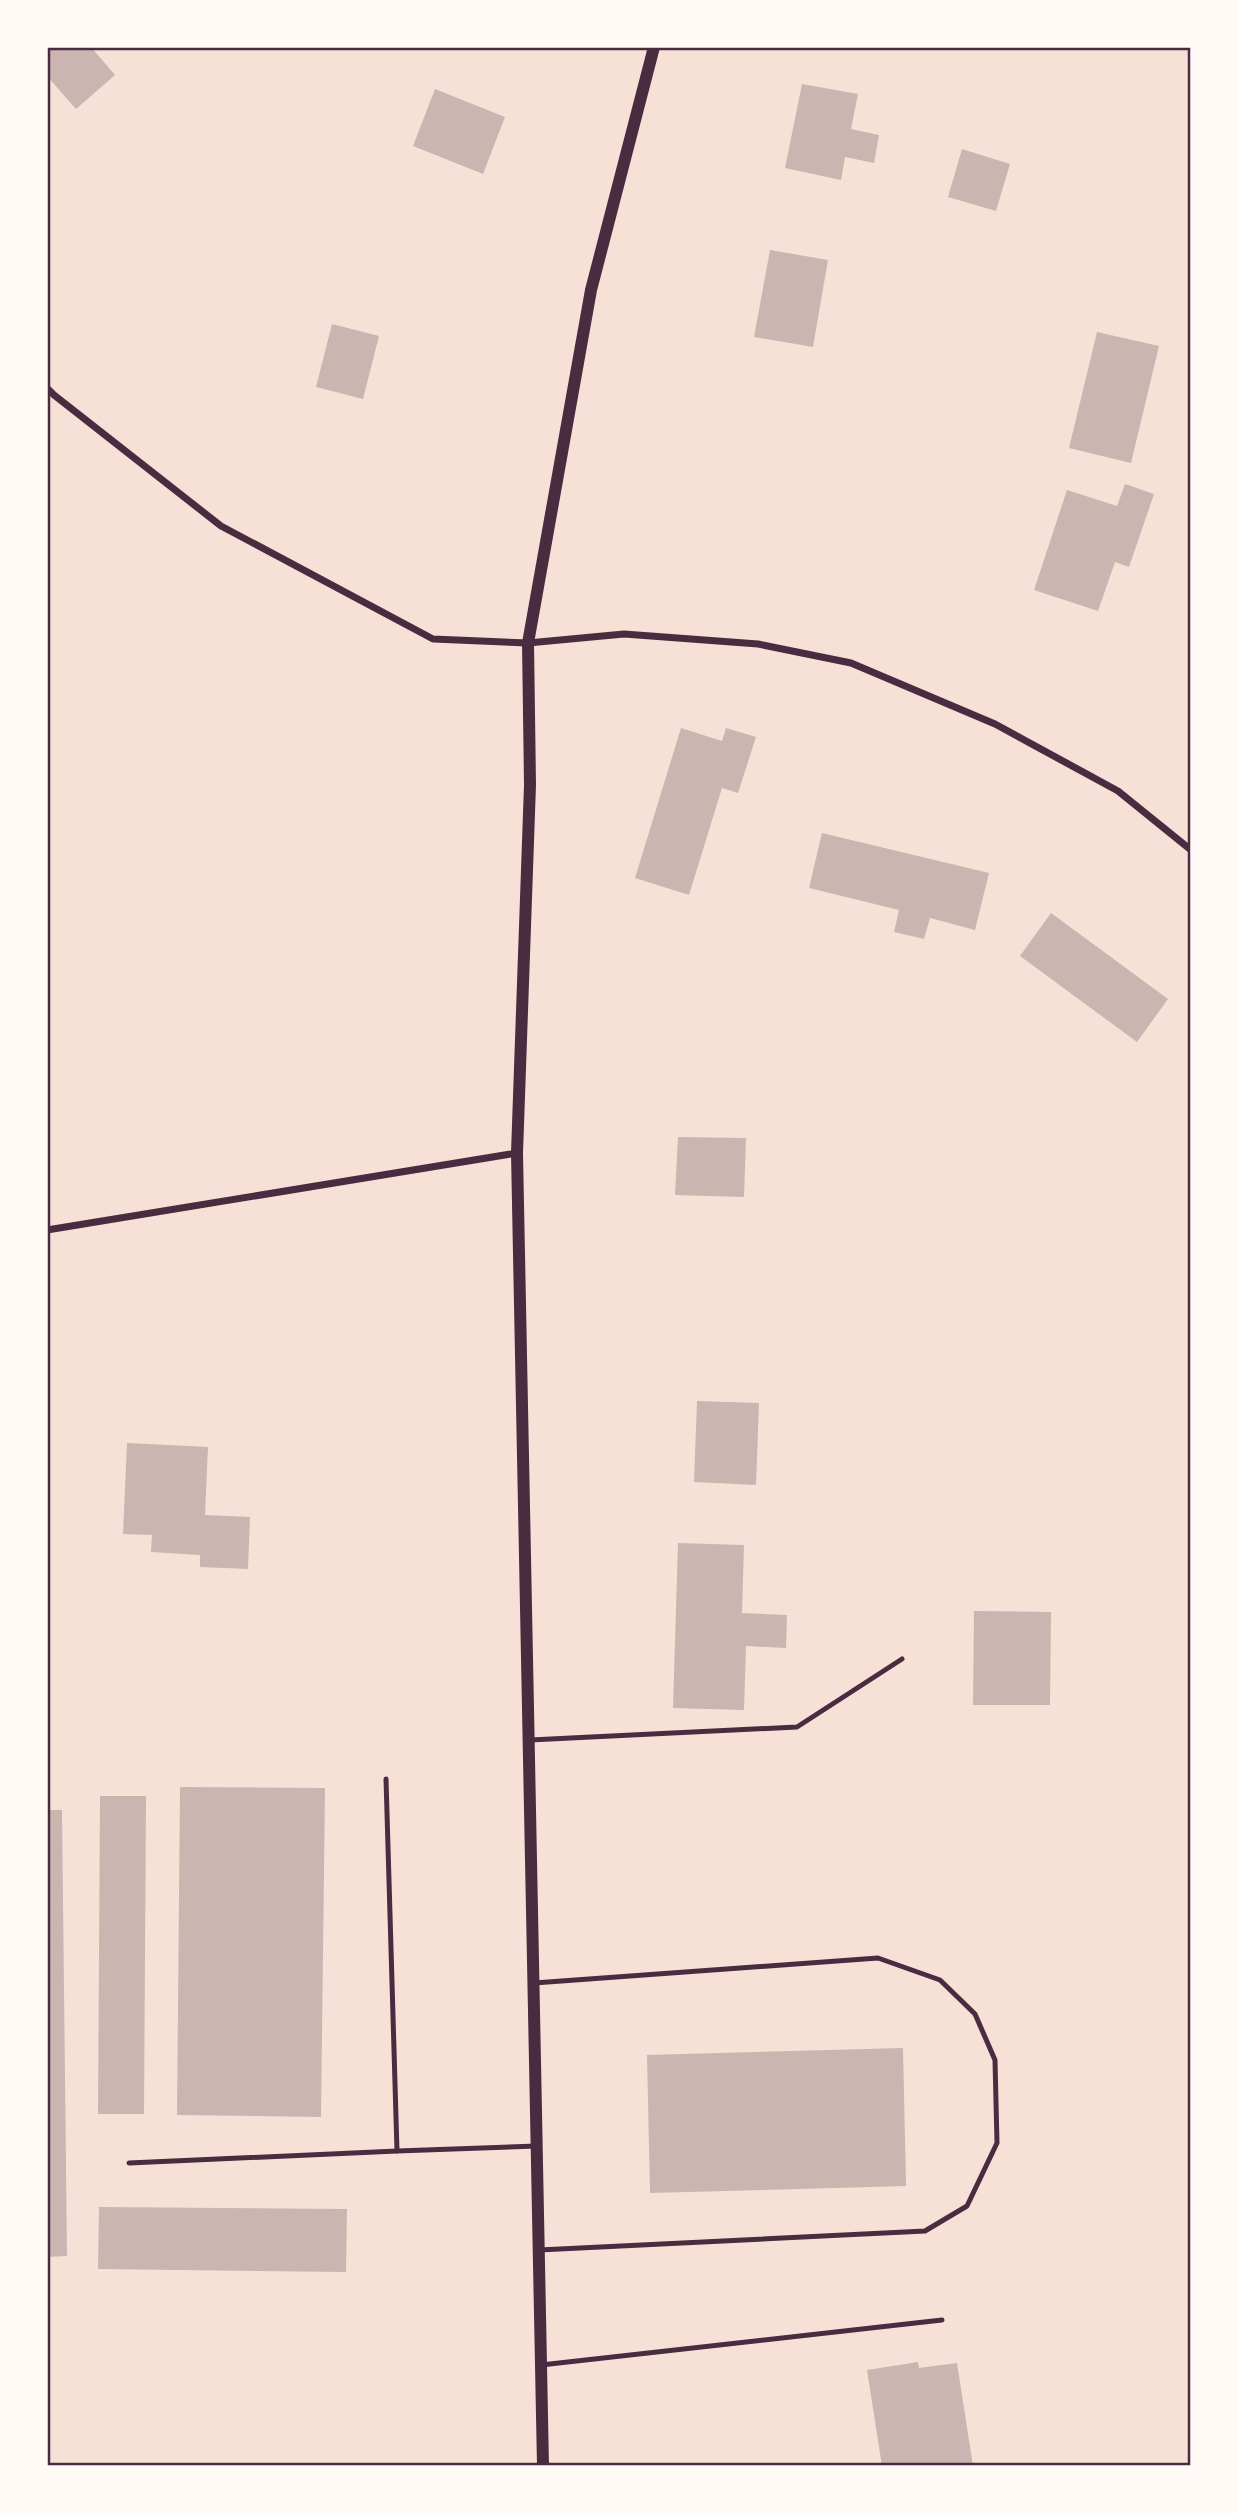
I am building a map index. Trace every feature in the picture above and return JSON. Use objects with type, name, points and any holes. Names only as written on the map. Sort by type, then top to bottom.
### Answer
[{"type":"street","points":[[543,2466],[517,1153],[530,785],[528,643],[591,290],[654,47]]},
{"type":"street","points":[[47,387],[221,526],[433,639],[528,643],[624,634],[758,644],[851,663],[995,724],[1118,791],[1191,850]]},
{"type":"street","points":[[47,1230],[517,1153]]},
{"type":"lane","points":[[530,1740],[797,1727],[902,1659]]},
{"type":"lane","points":[[386,1779],[397,2151]]},
{"type":"lane","points":[[534,1983],[878,1958],[940,1980],[975,2014],[995,2060],[997,2143],[967,2206],[925,2231],[539,2250]]},
{"type":"lane","points":[[129,2163],[537,2146]]},
{"type":"lane","points":[[541,2365],[942,2320]]},
{"type":"building","points":[[47,47],[91,47],[115,75],[76,109],[47,76]]},
{"type":"building","points":[[802,84],[858,94],[851,129],[879,135],[874,163],[845,157],[841,180],[785,168]]},
{"type":"building","points":[[435,89],[505,117],[483,174],[413,146]]},
{"type":"building","points":[[962,149],[1010,164],[996,211],[948,197]]},
{"type":"building","points":[[770,250],[828,260],[813,347],[754,337]]},
{"type":"building","points":[[332,324],[379,336],[363,399],[316,387]]},
{"type":"building","points":[[1097,332],[1159,346],[1131,463],[1069,448]]},
{"type":"building","points":[[1125,484],[1154,494],[1129,567],[1115,562],[1098,611],[1034,590],[1067,490],[1117,506]]},
{"type":"building","points":[[681,728],[722,741],[726,728],[756,737],[738,793],[722,788],[689,895],[635,878]]},
{"type":"building","points":[[822,833],[989,873],[975,930],[930,918],[924,939],[894,932],[899,910],[809,888]]},
{"type":"building","points":[[1051,913],[1168,999],[1137,1042],[1020,956]]},
{"type":"building","points":[[678,1137],[746,1138],[744,1197],[675,1195]]},
{"type":"building","points":[[697,1401],[759,1403],[756,1485],[694,1482]]},
{"type":"building","points":[[127,1443],[208,1447],[205,1515],[250,1517],[248,1569],[200,1567],[200,1555],[151,1552],[152,1535],[123,1534]]},
{"type":"building","points":[[678,1543],[744,1545],[742,1613],[787,1615],[786,1648],[746,1646],[744,1710],[673,1708]]},
{"type":"building","points":[[974,1611],[1051,1612],[1050,1705],[973,1705]]},
{"type":"building","points":[[180,1787],[325,1788],[321,2117],[177,2115]]},
{"type":"building","points":[[100,1796],[146,1796],[144,2114],[98,2114]]},
{"type":"building","points":[[47,1810],[62,1810],[67,2256],[47,2257]]},
{"type":"building","points":[[903,2048],[906,2186],[650,2193],[647,2055]]},
{"type":"building","points":[[99,2207],[347,2209],[346,2272],[98,2269]]},
{"type":"building","points":[[918,2362],[919,2368],[957,2363],[973,2466],[882,2466],[867,2370]]}]
